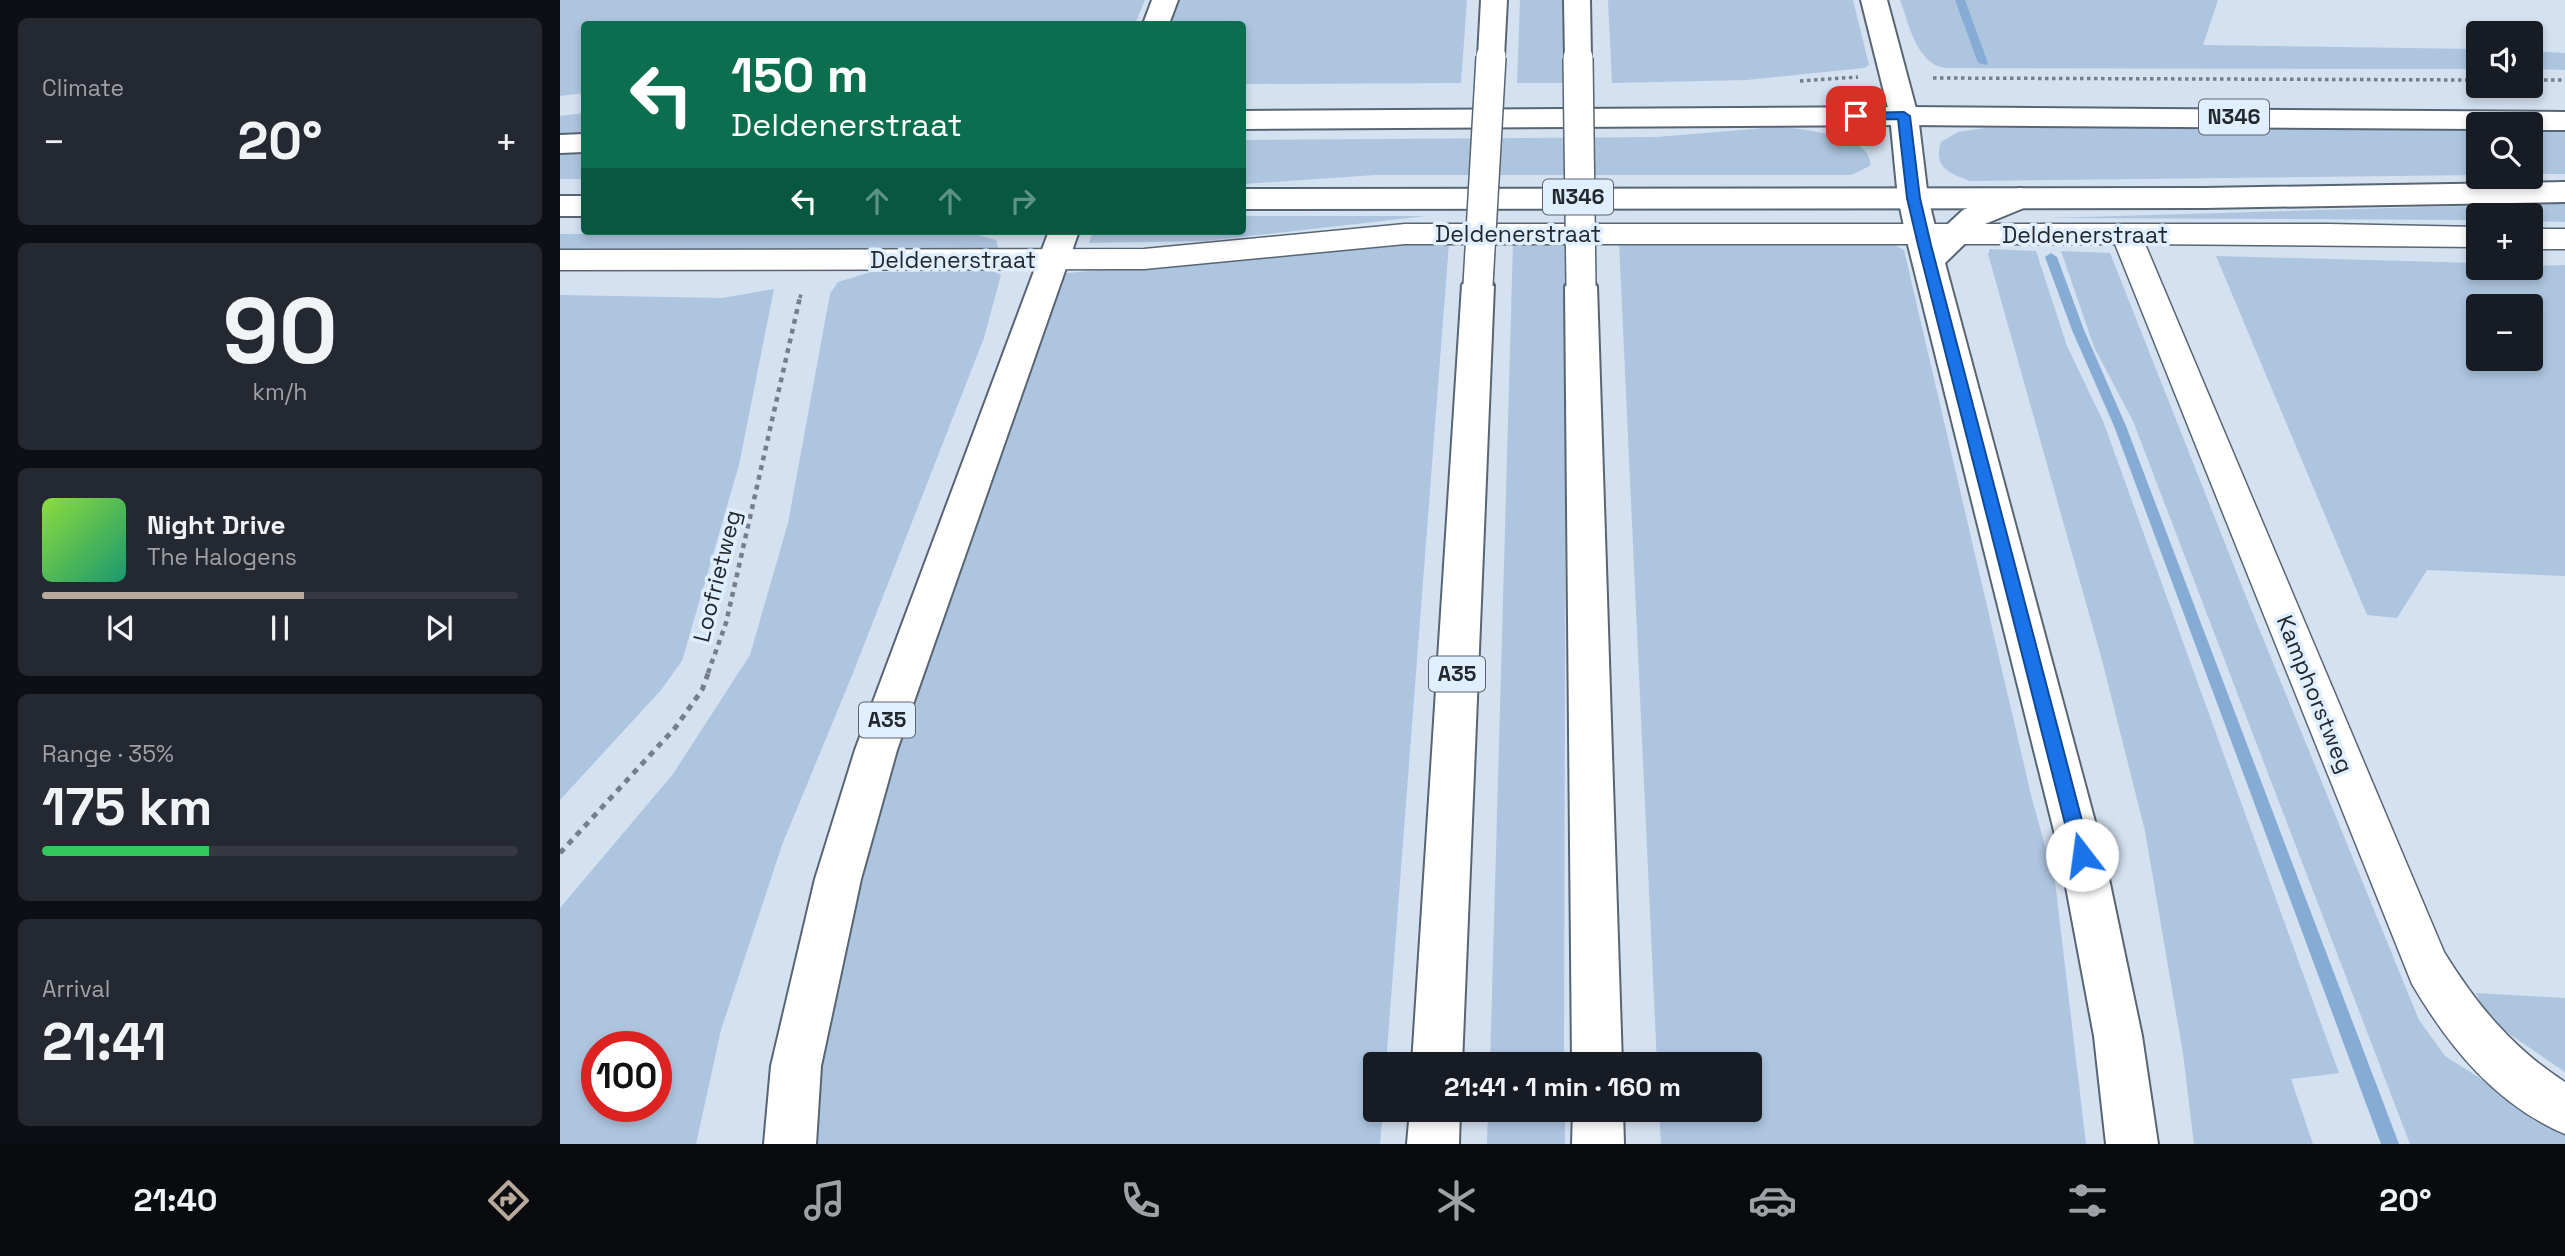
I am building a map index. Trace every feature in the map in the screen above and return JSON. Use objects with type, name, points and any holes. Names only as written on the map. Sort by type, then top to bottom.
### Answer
[{"type":"main road","points":[[1157,21],[1165,0]]},
{"type":"main road","name":"A35","points":[[1438,1052],[1494,0]]},
{"type":"main road","points":[[1577,0],[1597,1052]]},
{"type":"main road","points":[[1874,0],[1904,116],[1913,198],[1935,243],[2082,855],[2118,1036],[2132,1144]]},
{"type":"main road","name":"N346","points":[[1246,120],[1904,116],[2565,121]]},
{"type":"main road","points":[[560,144],[581,143]]},
{"type":"main road","name":"Deldenerstraat","points":[[1246,199],[2020,198],[2565,192]]},
{"type":"main road","points":[[1935,243],[1974,217],[2020,198]]},
{"type":"main road","points":[[560,206],[581,206]]},
{"type":"main road","name":"A35","points":[[790,1144],[796,1066],[838,879],[872,763],[1058,245]]},
{"type":"main road","points":[[1433,1144],[1434,1122]]},
{"type":"main road","points":[[1598,1122],[1598,1144]]},
{"type":"street","name":"Deldenerstraat","points":[[560,260],[814,261],[1058,245],[1183,257],[1331,239],[1405,234],[1935,243],[2126,235],[2466,237]]},
{"type":"street","name":"Kamphorstweg","points":[[2126,235],[2428,968],[2450,1006],[2475,1037],[2505,1068],[2565,1110]]},
{"type":"street","points":[[2543,239],[2565,239]]},
{"type":"path","points":[[2543,80],[2565,80]]},
{"type":"path","name":"Loofrietweg","points":[[560,853],[675,728],[702,690],[726,623],[805,279],[814,261]]},
{"type":"shaded area","points":[[560,0],[1145,0],[1136,21],[581,21],[581,93],[560,96]]},
{"type":"shaded area","points":[[1178,0],[1467,0],[1461,83],[1246,84],[1246,21],[1170,21]]},
{"type":"shaded area","points":[[1520,0],[1566,0],[1566,83],[1517,83]]},
{"type":"shaded area","points":[[1608,0],[1853,0],[1869,65],[1864,68],[1747,80],[1612,83]]},
{"type":"shaded area","points":[[1900,0],[2218,0],[2203,45],[2466,49],[2466,69],[1945,68],[1927,59],[1920,51]]},
{"type":"shaded area","points":[[2543,52],[2565,53],[2565,70],[2543,69]]},
{"type":"shaded area","points":[[581,113],[581,133],[560,134],[560,116]]},
{"type":"shaded area","points":[[1777,127],[1801,129],[1834,136],[1861,147],[1869,156],[1870,166],[1851,175],[1375,175],[1246,184],[1246,140],[1657,137]]},
{"type":"shaded area","points":[[1985,128],[2466,129],[2466,175],[1970,181],[1949,172],[1939,158],[1941,142],[1958,132]]},
{"type":"shaded area","points":[[2543,130],[2565,130],[2565,174],[2543,174]]},
{"type":"shaded area","points":[[581,150],[581,179],[560,179],[560,152]]},
{"type":"shaded area","points":[[2565,203],[2565,222],[2543,221],[2543,204]]},
{"type":"shaded area","points":[[2466,206],[2466,220],[2049,218]]},
{"type":"shaded area","points":[[1246,216],[1426,216],[1205,241],[1089,243],[1092,235],[1246,235]]},
{"type":"shaded area","points":[[560,234],[978,235],[996,240],[999,251],[560,253]]},
{"type":"shaded area","points":[[1566,242],[1564,1052],[1490,1052],[1513,243]]},
{"type":"shaded area","points":[[1619,242],[1889,242],[1904,250],[2032,799],[2055,881],[2086,1144],[1661,1144],[1660,1122],[1762,1122],[1762,1052],[1656,1052]]},
{"type":"shaded area","points":[[1449,243],[1387,1052],[1363,1052],[1363,1122],[1382,1122],[1380,1144],[798,1144],[830,929],[1057,274],[1360,245]]},
{"type":"shaded area","points":[[1990,249],[2036,251],[2067,346],[2103,421],[2339,1073],[2291,1079],[2313,1144],[2194,1144],[2183,1054],[2145,831],[2102,660],[1988,254]]},
{"type":"shaded area","points":[[2061,251],[2110,253],[2249,604],[2419,1020],[2445,1056],[2565,1132],[2565,1144],[2410,1144],[2133,421],[2094,347]]},
{"type":"shaded area","points":[[2216,256],[2466,263],[2466,280],[2543,280],[2543,266],[2565,265],[2565,576],[2427,570],[2397,618],[2367,615]]},
{"type":"shaded area","points":[[992,271],[1001,275],[984,338],[853,673],[782,845],[721,1030],[696,1144],[560,1144],[560,908],[673,774],[750,655],[788,523],[830,294],[838,282],[871,272]]},
{"type":"shaded area","points":[[774,289],[739,465],[682,661],[661,690],[560,800],[560,295],[722,298]]},
{"type":"shaded area","points":[[2476,993],[2565,998],[2565,1072],[2489,1020]]},
{"type":"shaded area","points":[[1488,1122],[1565,1122],[1565,1144],[1487,1144]]},
{"type":"waterway","points":[[1960,0],[1983,63]]},
{"type":"waterway","points":[[2051,257],[2078,330],[2120,426],[2390,1144]]},
{"type":"route","points":[[1856,116],[1904,116],[1913,198],[1924,245],[2082,855]]}]
